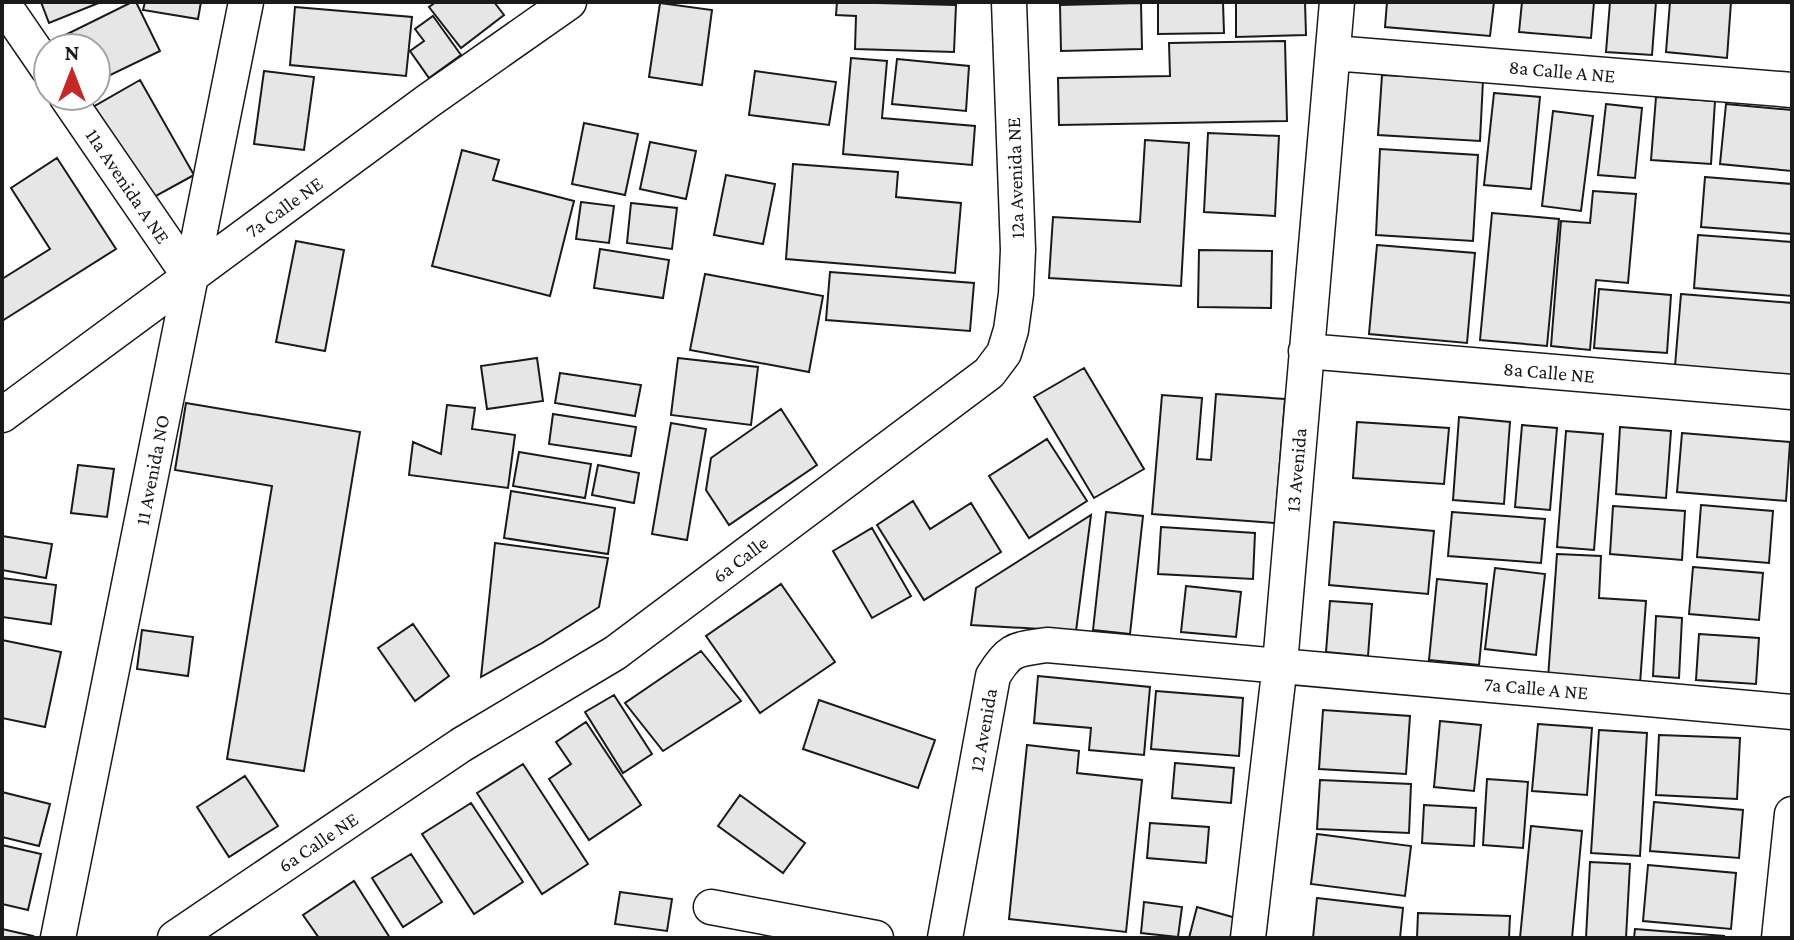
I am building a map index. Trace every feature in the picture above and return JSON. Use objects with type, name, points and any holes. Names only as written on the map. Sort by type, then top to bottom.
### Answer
[{"type":"street","points":[[2,2],[32,46]]},
{"type":"street","name":"11 Avenida NO","points":[[58,938],[246,2]]},
{"type":"street","name":"7a Calle NE","points":[[2,415],[428,101],[569,2]]},
{"type":"street","name":"12a Avenida NE","points":[[1004,353],[1016,294],[1018,250],[1009,2]]},
{"type":"street","name":"13 Avenida","points":[[1248,938],[1280,664],[1337,2]]},
{"type":"street","name":"8a Calle A NE","points":[[1333,53],[1792,90]]},
{"type":"street","name":"11a Avenida A NE","points":[[77,112],[190,277]]},
{"type":"street","name":"8a Calle NE","points":[[1306,351],[1792,392]]},
{"type":"street","name":"6a Calle","points":[[461,745],[615,653],[989,373],[1004,353]]},
{"type":"street","name":"12 Avenida","points":[[945,938],[993,676],[1006,655],[1047,645],[1280,664]]},
{"type":"street","name":"7a Calle A NE","points":[[1280,664],[1792,712]]},
{"type":"street","name":"6a Calle NE","points":[[175,938],[461,745]]},
{"type":"street","points":[[1779,938],[1792,814]]},
{"type":"street","points":[[711,907],[876,938]]},
{"type":"building","points":[[41,2],[101,2],[49,23]]},
{"type":"building","points":[[136,2],[160,51],[112,74],[112,32],[71,32]]},
{"type":"building","points":[[145,2],[201,2],[198,19],[143,10]]},
{"type":"building","points":[[436,2],[494,2],[504,15],[461,48],[429,7]]},
{"type":"building","points":[[837,2],[956,5],[954,52],[855,49],[856,16],[836,15]]},
{"type":"building","points":[[1158,2],[1223,2],[1224,33],[1158,34]]},
{"type":"building","points":[[1236,2],[1305,2],[1306,35],[1236,37]]},
{"type":"building","points":[[1387,2],[1494,2],[1490,36],[1385,27]]},
{"type":"building","points":[[1522,2],[1594,2],[1591,38],[1519,32]]},
{"type":"building","points":[[1610,2],[1656,2],[1652,55],[1606,52]]},
{"type":"building","points":[[1670,2],[1731,2],[1727,58],[1666,52]]},
{"type":"building","points":[[660,3],[712,10],[702,85],[649,77]]},
{"type":"building","points":[[1141,3],[1142,49],[1061,51],[1060,5]]},
{"type":"building","points":[[295,7],[412,17],[406,76],[290,65]]},
{"type":"building","points":[[433,16],[461,55],[429,78],[410,51],[424,41],[415,29]]},
{"type":"building","points":[[1285,41],[1287,121],[1059,125],[1058,78],[1170,76],[1169,43]]},
{"type":"building","points":[[851,58],[887,61],[882,118],[975,126],[972,165],[843,154]]},
{"type":"building","points":[[897,59],[969,66],[966,111],[892,104]]},
{"type":"building","points":[[264,71],[314,77],[304,150],[254,144]]},
{"type":"building","points":[[755,71],[836,82],[829,125],[749,115]]},
{"type":"building","points":[[1382,75],[1483,80],[1480,141],[1378,135]]},
{"type":"building","points":[[140,80],[194,175],[145,202],[96,112],[112,112],[112,96]]},
{"type":"building","points":[[1494,93],[1540,97],[1531,189],[1484,185]]},
{"type":"building","points":[[1656,97],[1715,101],[1711,164],[1651,160]]},
{"type":"building","points":[[1606,104],[1642,108],[1635,178],[1598,175]]},
{"type":"building","points":[[1726,104],[1792,110],[1792,171],[1720,164]]},
{"type":"building","points":[[1553,111],[1593,116],[1581,211],[1542,206]]},
{"type":"building","points":[[584,123],[638,134],[625,195],[572,184]]},
{"type":"building","points":[[1208,133],[1279,136],[1275,216],[1204,212]]},
{"type":"building","points":[[1145,140],[1189,143],[1181,286],[1049,278],[1053,217],[1140,222]]},
{"type":"building","points":[[650,142],[696,151],[686,199],[640,189]]},
{"type":"building","points":[[1380,149],[1478,155],[1473,241],[1376,235]]},
{"type":"building","points":[[462,150],[499,160],[493,180],[574,201],[550,296],[432,266]]},
{"type":"building","points":[[57,158],[116,249],[2,321],[2,279],[50,249],[11,188]]},
{"type":"building","points":[[793,164],[898,172],[896,197],[961,203],[955,273],[786,259]]},
{"type":"building","points":[[726,175],[775,184],[763,244],[714,235]]},
{"type":"building","points":[[1705,177],[1792,184],[1792,234],[1701,227]]},
{"type":"building","points":[[1593,191],[1636,194],[1628,283],[1596,280],[1590,350],[1551,346],[1561,221],[1590,223]]},
{"type":"building","points":[[581,202],[614,206],[609,243],[576,239]]},
{"type":"building","points":[[631,203],[677,208],[672,249],[627,243]]},
{"type":"building","points":[[1492,213],[1559,219],[1547,346],[1480,340]]},
{"type":"building","points":[[1698,235],[1792,242],[1792,296],[1694,288]]},
{"type":"building","points":[[296,241],[344,250],[325,351],[276,342]]},
{"type":"building","points":[[1377,245],[1475,253],[1467,343],[1369,334]]},
{"type":"building","points":[[600,249],[669,260],[663,298],[594,288]]},
{"type":"building","points":[[1199,250],[1272,251],[1271,308],[1198,307]]},
{"type":"building","points":[[830,272],[974,283],[970,331],[826,320]]},
{"type":"building","points":[[705,274],[823,296],[809,372],[690,350]]},
{"type":"building","points":[[1599,289],[1671,295],[1667,353],[1594,348]]},
{"type":"building","points":[[1681,294],[1792,303],[1792,375],[1675,366]]},
{"type":"building","points":[[537,358],[543,401],[487,409],[481,366]]},
{"type":"building","points":[[678,358],[758,367],[751,425],[671,415]]},
{"type":"building","points":[[1084,368],[1144,469],[1094,498],[1034,397]]},
{"type":"building","points":[[560,373],[641,385],[635,416],[555,403]]},
{"type":"building","points":[[1216,394],[1285,399],[1275,523],[1152,514],[1162,395],[1202,398],[1197,459],[1211,460]]},
{"type":"building","points":[[186,403],[360,432],[304,771],[227,759],[272,486],[175,470]]},
{"type":"building","points":[[447,405],[475,408],[472,429],[515,435],[508,488],[409,475],[413,442],[441,454]]},
{"type":"building","points":[[781,409],[817,465],[729,525],[706,490],[711,458]]},
{"type":"building","points":[[553,414],[636,427],[631,456],[549,444]]},
{"type":"building","points":[[1459,417],[1510,422],[1504,504],[1453,500]]},
{"type":"building","points":[[1357,422],[1449,428],[1444,484],[1353,478]]},
{"type":"building","points":[[671,423],[706,429],[687,540],[652,534]]},
{"type":"building","points":[[1522,425],[1557,428],[1550,510],[1515,507]]},
{"type":"building","points":[[1620,427],[1671,431],[1666,498],[1616,494]]},
{"type":"building","points":[[1566,431],[1603,434],[1594,550],[1557,547]]},
{"type":"building","points":[[1682,433],[1790,442],[1786,501],[1677,492]]},
{"type":"building","points":[[1047,439],[1087,501],[1029,538],[989,476]]},
{"type":"building","points":[[519,452],[591,464],[585,498],[513,486]]},
{"type":"building","points":[[78,465],[114,469],[107,517],[71,513]]},
{"type":"building","points":[[598,465],[639,473],[634,503],[592,495]]},
{"type":"building","points":[[511,491],[615,508],[608,554],[504,538]]},
{"type":"building","points":[[913,501],[930,529],[971,503],[1001,552],[924,600],[877,525]]},
{"type":"building","points":[[1701,505],[1773,511],[1769,563],[1697,557]]},
{"type":"building","points":[[1613,506],[1685,511],[1682,560],[1610,554]]},
{"type":"building","points":[[1106,512],[1143,516],[1130,634],[1093,630]]},
{"type":"building","points":[[1452,512],[1545,519],[1541,563],[1448,556]]},
{"type":"building","points":[[1091,515],[1076,631],[971,625],[976,588]]},
{"type":"building","points":[[1334,522],[1434,531],[1428,594],[1329,585]]},
{"type":"building","points":[[1161,527],[1255,533],[1253,579],[1158,574]]},
{"type":"building","points":[[872,528],[911,596],[872,618],[833,551]]},
{"type":"building","points":[[2,536],[52,544],[46,578],[2,570]]},
{"type":"building","points":[[495,543],[608,558],[599,607],[481,677]]},
{"type":"building","points":[[1557,554],[1601,556],[1599,598],[1646,601],[1640,684],[1548,678]]},
{"type":"building","points":[[1693,567],[1763,573],[1759,620],[1689,614]]},
{"type":"building","points":[[1495,568],[1545,574],[1536,655],[1485,649]]},
{"type":"building","points":[[2,578],[56,585],[51,624],[2,617]]},
{"type":"building","points":[[1437,579],[1487,584],[1479,665],[1429,660]]},
{"type":"building","points":[[781,584],[835,662],[760,713],[706,636]]},
{"type":"building","points":[[1186,586],[1241,592],[1236,637],[1181,632]]},
{"type":"building","points":[[1330,601],[1372,604],[1368,656],[1326,652]]},
{"type":"building","points":[[1656,616],[1682,618],[1679,678],[1653,676]]},
{"type":"building","points":[[413,624],[449,676],[415,701],[378,648]]},
{"type":"building","points":[[142,630],[193,637],[188,676],[137,669]]},
{"type":"building","points":[[1699,634],[1759,638],[1756,684],[1696,680]]},
{"type":"building","points":[[2,640],[61,652],[45,727],[2,718]]},
{"type":"building","points":[[701,651],[741,701],[663,751],[625,703]]},
{"type":"building","points":[[1038,676],[1150,687],[1144,755],[1089,750],[1091,728],[1034,723]]},
{"type":"building","points":[[1156,691],[1243,698],[1239,756],[1151,749]]},
{"type":"building","points":[[614,695],[652,754],[623,773],[585,712]]},
{"type":"building","points":[[819,700],[935,740],[918,788],[803,749]]},
{"type":"building","points":[[1323,710],[1410,716],[1406,774],[1319,769]]},
{"type":"building","points":[[1440,721],[1481,725],[1474,791],[1434,787]]},
{"type":"building","points":[[586,722],[641,805],[589,840],[549,779],[571,764],[556,742]]},
{"type":"building","points":[[1538,724],[1592,728],[1587,795],[1532,791]]},
{"type":"building","points":[[1599,730],[1647,733],[1640,856],[1591,853]]},
{"type":"building","points":[[1659,735],[1740,738],[1737,799],[1656,795]]},
{"type":"building","points":[[1027,745],[1079,751],[1077,773],[1142,780],[1126,932],[1009,919]]},
{"type":"building","points":[[1175,763],[1234,768],[1231,803],[1172,798]]},
{"type":"building","points":[[523,764],[588,864],[542,894],[477,793]]},
{"type":"building","points":[[245,776],[278,826],[229,857],[197,807]]},
{"type":"building","points":[[1487,779],[1528,782],[1523,848],[1483,845]]},
{"type":"building","points":[[1320,780],[1411,784],[1409,833],[1317,829]]},
{"type":"building","points":[[2,792],[50,804],[39,846],[2,837]]},
{"type":"building","points":[[740,795],[805,843],[783,873],[718,826]]},
{"type":"building","points":[[1654,802],[1743,810],[1739,858],[1650,851]]},
{"type":"building","points":[[471,803],[523,882],[474,914],[422,834]]},
{"type":"building","points":[[1424,805],[1476,808],[1474,846],[1422,843]]},
{"type":"building","points":[[1150,823],[1209,827],[1206,863],[1147,858]]},
{"type":"building","points":[[1531,826],[1582,831],[1572,938],[1520,938]]},
{"type":"building","points":[[1317,834],[1411,846],[1405,896],[1311,884]]},
{"type":"building","points":[[2,845],[41,854],[28,910],[2,904]]},
{"type":"building","points":[[411,854],[442,902],[403,927],[372,878]]},
{"type":"building","points":[[1590,862],[1630,864],[1626,938],[1586,938]]},
{"type":"building","points":[[1648,865],[1736,873],[1731,929],[1643,921]]},
{"type":"building","points":[[354,881],[390,938],[319,938],[303,915]]},
{"type":"building","points":[[620,892],[672,899],[667,931],[615,924]]},
{"type":"building","points":[[1317,898],[1403,908],[1400,938],[1313,938]]},
{"type":"building","points":[[1144,902],[1182,907],[1178,937],[1141,933]]},
{"type":"building","points":[[1197,907],[1236,918],[1230,938],[1189,938]]},
{"type":"building","points":[[1418,913],[1510,916],[1509,938],[1417,938]]},
{"type":"building","points":[[2,929],[33,936],[2,938]]},
{"type":"building","points":[[1635,929],[1724,936],[1724,938],[1634,938]]}]
